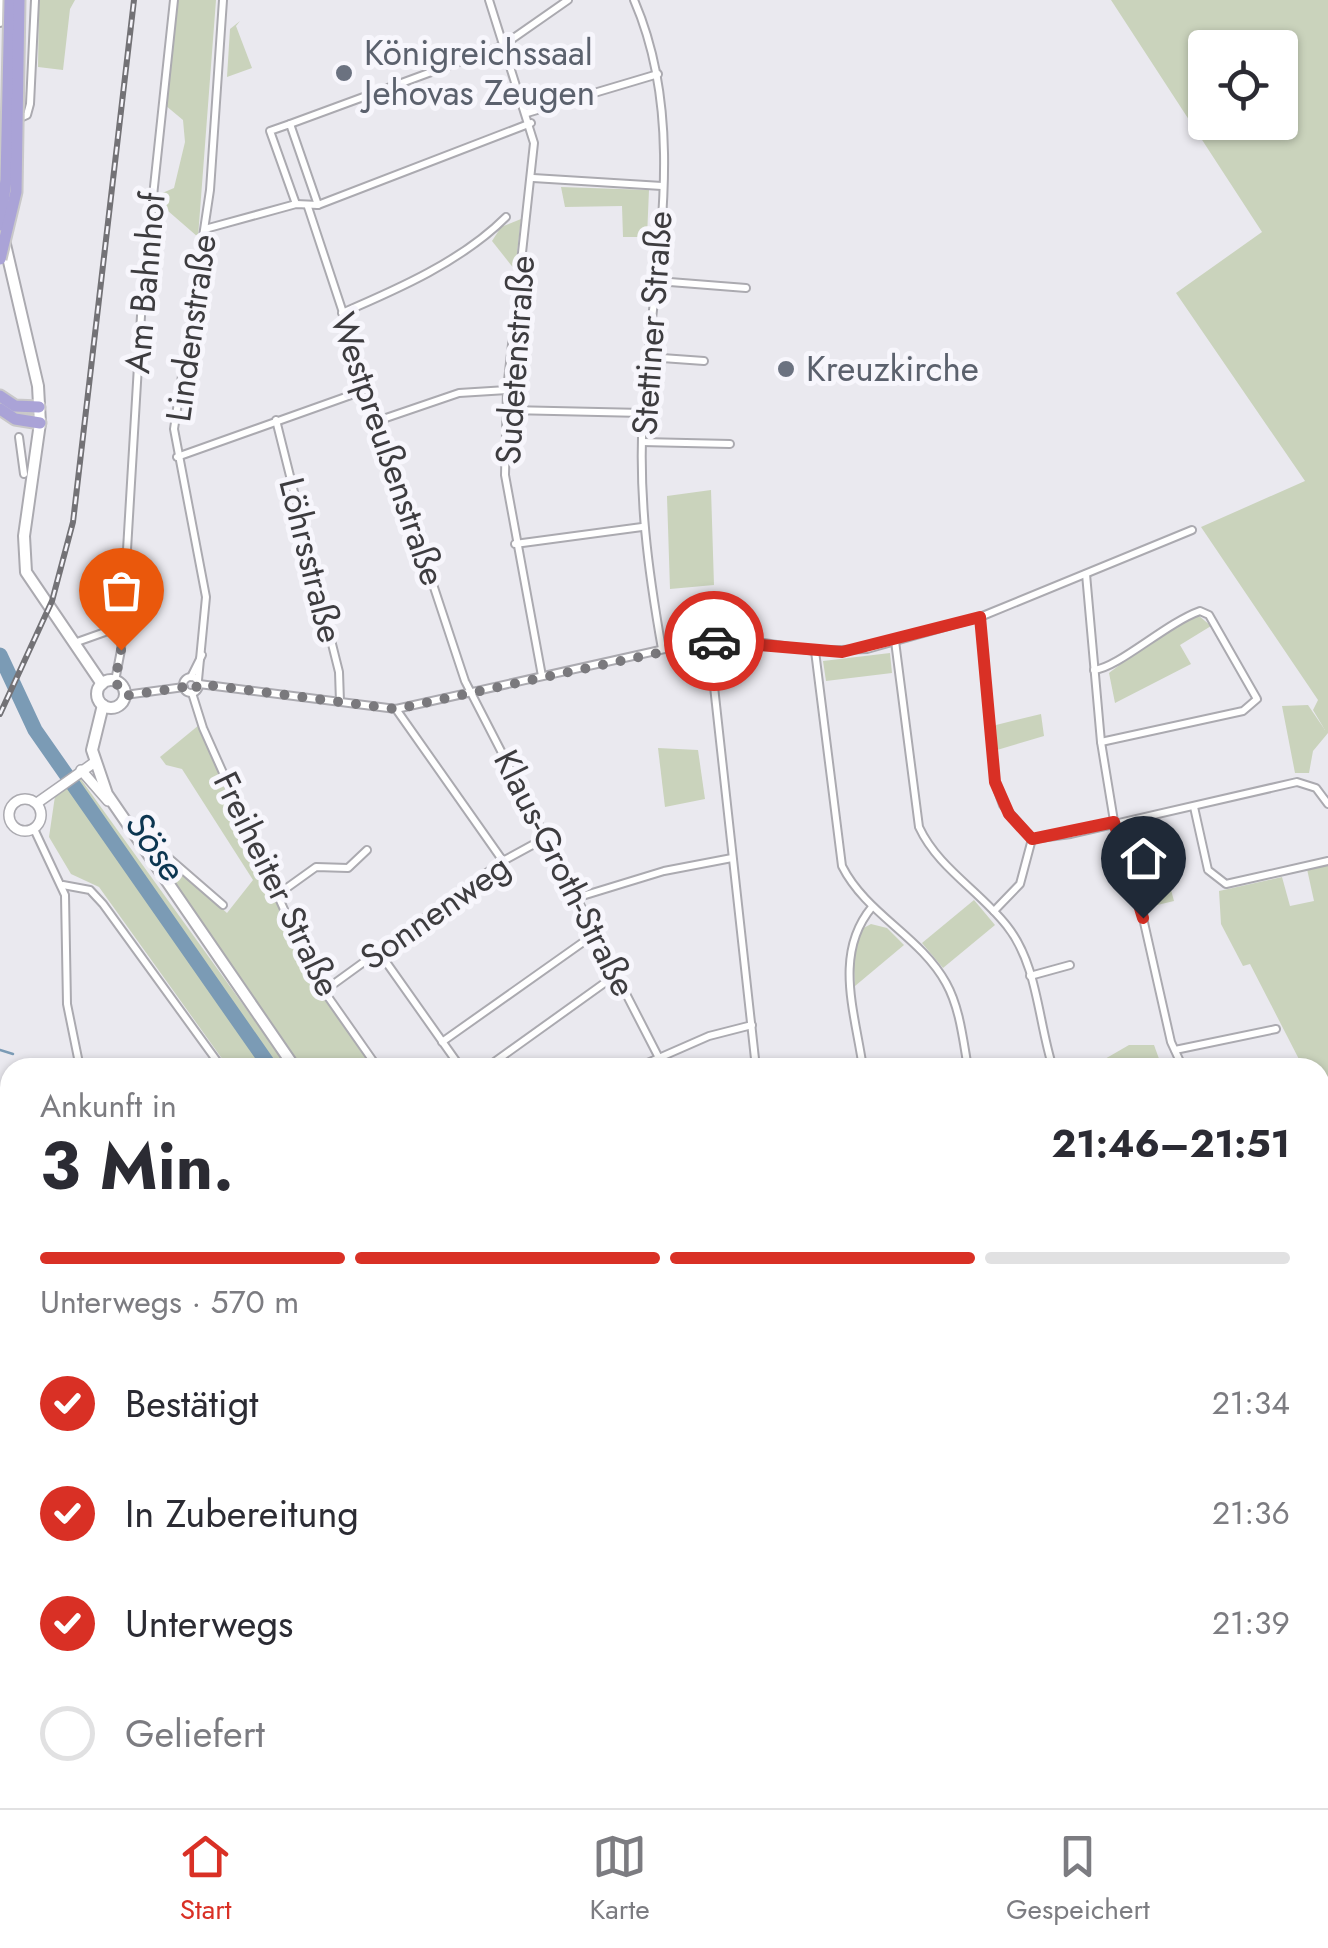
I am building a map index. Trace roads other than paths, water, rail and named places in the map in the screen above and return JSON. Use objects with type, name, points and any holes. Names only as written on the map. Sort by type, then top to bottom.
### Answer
[{"type":"highway","points":[[0,226],[6,180],[10,0]]},
{"type":"highway","points":[[0,259],[16,192],[19,0]]},
{"type":"highway","points":[[0,397],[15,406],[39,408]]},
{"type":"highway","points":[[0,409],[15,419],[40,424]]},
{"type":"main road","points":[[0,0],[0,20]]},
{"type":"main road","points":[[0,211],[31,341],[39,408],[38,462],[24,536],[26,572],[30,584],[77,642],[102,684]]},
{"type":"main road","points":[[102,684],[115,681],[124,696],[115,707],[103,704]]},
{"type":"main road","points":[[102,684],[98,694],[103,704],[92,745],[94,762],[114,807],[287,1058]]},
{"type":"street","points":[[0,127],[27,114],[30,104],[35,0]]},
{"type":"street","name":"Am Bahnhof","points":[[115,681],[122,626],[142,299],[174,0]]},
{"type":"street","name":"Lindenstraße","points":[[196,680],[206,597],[174,429],[205,229],[223,0]]},
{"type":"street","name":"Sudetenstraße","points":[[489,0],[531,122],[533,178],[508,390],[506,475],[514,544],[542,677]]},
{"type":"street","points":[[296,204],[270,130],[502,46],[568,0]]},
{"type":"street","name":"Stettiner Straße","points":[[634,0],[658,74],[662,186],[658,281],[643,413],[642,527],[662,649]]},
{"type":"street","points":[[527,113],[658,74]]},
{"type":"street","points":[[205,229],[296,204],[318,205],[531,122]]},
{"type":"street","points":[[290,124],[318,205]]},
{"type":"street","points":[[533,178],[662,186]]},
{"type":"street","name":"Westpreußenstraße","points":[[308,206],[469,691]]},
{"type":"street","points":[[342,314],[486,237],[506,217]]},
{"type":"street","points":[[658,281],[746,288]]},
{"type":"street","points":[[648,357],[704,361]]},
{"type":"street","points":[[177,458],[368,389]]},
{"type":"street","points":[[380,420],[459,393],[508,390]]},
{"type":"street","points":[[508,410],[643,413]]},
{"type":"street","name":"Löhrsstraße","points":[[276,420],[339,672],[340,702]]},
{"type":"street","points":[[19,437],[24,474]]},
{"type":"street","points":[[642,442],[730,444]]},
{"type":"street","points":[[24,460],[38,462]]},
{"type":"street","points":[[514,544],[642,527]]},
{"type":"street","points":[[124,696],[184,687],[196,680],[396,709],[708,641],[815,651],[850,650],[895,642],[980,617],[1192,530]]},
{"type":"street","points":[[1086,574],[1101,742],[1114,822],[1178,1058]]},
{"type":"street","points":[[1094,670],[1108,669],[1160,629],[1200,612],[1209,615],[1257,699],[1242,711],[1101,742]]},
{"type":"street","points":[[980,617],[995,782],[1009,814],[1032,839]]},
{"type":"street","points":[[77,642],[122,626]]},
{"type":"street","points":[[708,641],[755,1058]]},
{"type":"street","points":[[895,642],[918,827],[929,846],[1010,929],[1030,976],[1050,1058]]},
{"type":"street","points":[[815,651],[838,854],[848,879],[872,908],[920,950],[946,982],[965,1058]]},
{"type":"street","points":[[184,687],[192,692],[196,680]]},
{"type":"street","name":"Klaus-Groth-Straße","points":[[469,691],[658,1056]]},
{"type":"street","name":"Freiheiter Straße","points":[[192,692],[277,894],[324,991],[371,1058]]},
{"type":"street","points":[[396,709],[503,862]]},
{"type":"street","points":[[79,771],[92,745]]},
{"type":"street","points":[[37,803],[94,762]]},
{"type":"street","points":[[79,771],[114,807]]},
{"type":"street","points":[[1032,839],[1297,782],[1316,788],[1328,804]]},
{"type":"street","points":[[34,829],[15,828],[5,807],[22,799],[37,803]]},
{"type":"street","points":[[34,829],[41,820],[37,803]]},
{"type":"street","points":[[1194,806],[1208,870],[1226,884],[1328,860]]},
{"type":"street","points":[[128,830],[134,827],[223,905]]},
{"type":"street","points":[[34,829],[63,885],[69,919],[68,1004],[78,1058]]},
{"type":"street","name":"Sonnenweg","points":[[324,991],[503,862],[547,837]]},
{"type":"street","points":[[994,911],[1020,884],[1032,839]]},
{"type":"street","points":[[277,894],[316,867],[348,868],[368,850]]},
{"type":"street","points":[[579,897],[664,871],[732,858]]},
{"type":"street","points":[[63,885],[90,890],[103,904],[215,1058]]},
{"type":"street","points":[[863,1058],[848,952],[856,929],[872,908]]},
{"type":"street","points":[[442,1042],[596,933]]},
{"type":"street","points":[[379,952],[454,1058]]},
{"type":"street","points":[[1030,976],[1070,965]]},
{"type":"street","points":[[500,1058],[617,974]]},
{"type":"street","points":[[654,1058],[752,1025]]},
{"type":"street","points":[[1174,1050],[1276,1029]]},
{"type":"waterway","name":"Söse","points":[[0,655],[35,730],[264,1058]]},
{"type":"waterway","points":[[0,1050],[13,1054]]},
{"type":"railway","points":[[0,714],[52,601],[73,522],[134,0]]},
{"type":"place","name":"Königreichssaal Jehovas Zeugen","points":[[344,73]]},
{"type":"place","name":"Kreuzkirche","points":[[786,369]]}]
